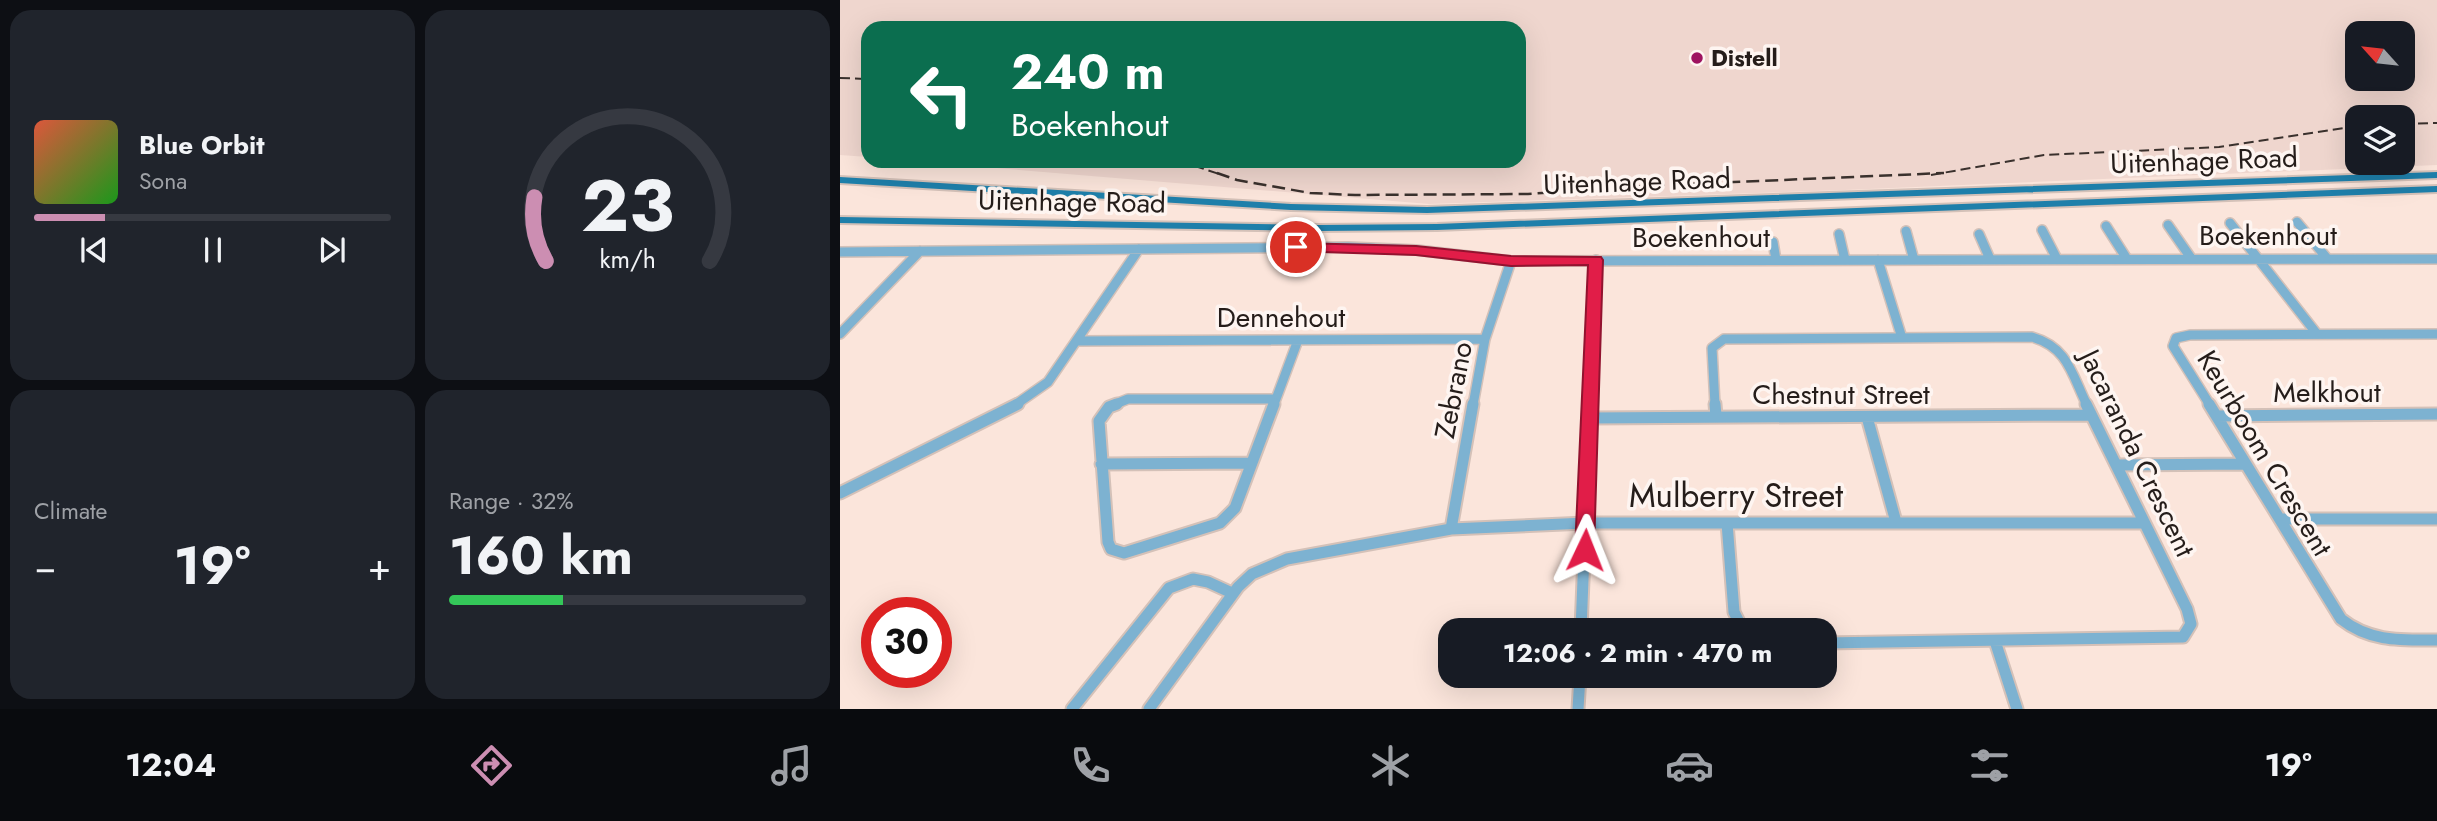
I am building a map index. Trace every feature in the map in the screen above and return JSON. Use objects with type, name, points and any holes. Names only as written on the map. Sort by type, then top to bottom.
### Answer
[{"type":"main road","name":"Uitenhage Road","points":[[840,180],[1291,207],[1427,210],[2437,175]]},
{"type":"main road","name":"Uitenhage Road","points":[[840,220],[1318,228],[1437,227],[2437,189]]},
{"type":"main road","points":[[2411,191],[2437,195]]},
{"type":"street","points":[[2297,222],[2326,257]]},
{"type":"street","points":[[2230,223],[2317,334]]},
{"type":"street","points":[[2168,225],[2192,258]]},
{"type":"street","points":[[2106,226],[2127,259]]},
{"type":"street","points":[[2042,230],[2057,259]]},
{"type":"street","points":[[1906,231],[1914,260]]},
{"type":"street","points":[[1839,234],[1846,260]]},
{"type":"street","points":[[1979,234],[1990,259]]},
{"type":"street","points":[[1773,243],[1776,260]]},
{"type":"street","name":"Boekenhout","points":[[840,252],[1348,247],[1416,250],[1511,261],[2326,257],[2437,259]]},
{"type":"street","points":[[840,493],[1027,400],[1048,382],[1139,249]]},
{"type":"street","points":[[840,334],[920,251]]},
{"type":"street","points":[[1582,618],[1596,260]]},
{"type":"street","points":[[1878,260],[1902,338]]},
{"type":"street","name":"Zebrano","points":[[1451,529],[1485,339],[1511,261]]},
{"type":"street","name":"Keurboom Crescent","points":[[2437,334],[2176,338],[2174,346],[2333,610],[2349,627],[2364,636],[2378,639],[2437,640]]},
{"type":"street","name":"Jacaranda Crescent","points":[[1716,416],[1712,348],[1720,341],[1902,338],[2032,338],[2047,341],[2060,350],[2188,610],[2190,624],[2183,636],[2152,640],[1837,643]]},
{"type":"street","name":"Dennehout","points":[[1077,341],[1485,339]]},
{"type":"street","points":[[1278,399],[1122,400],[1105,410],[1100,419],[1101,464],[1108,542],[1111,549],[1124,553],[1220,523],[1235,508],[1278,399],[1298,340]]},
{"type":"street","name":"Melkhout","points":[[2217,416],[2437,414]]},
{"type":"street","name":"Chestnut Street","points":[[1591,418],[2091,415]]},
{"type":"street","points":[[1867,417],[1896,522]]},
{"type":"street","points":[[1101,464],[1251,463]]},
{"type":"street","points":[[2118,465],[2244,464]]},
{"type":"street","points":[[2280,519],[2437,519]]},
{"type":"street","name":"Mulberry Street","points":[[1149,709],[1232,593],[1252,574],[1287,559],[1451,529],[1586,523],[2144,523]]},
{"type":"street","points":[[1727,523],[1734,612],[1737,618]]},
{"type":"street","points":[[1072,709],[1169,589],[1181,581],[1196,578],[1208,580],[1232,593]]},
{"type":"street","points":[[1995,641],[2017,709]]},
{"type":"street","points":[[1578,709],[1579,688]]},
{"type":"shaded area","points":[[840,0],[2437,0],[2437,165],[2415,166],[2415,105],[2345,105],[2345,169],[1429,204],[996,168],[1526,168],[1526,21],[861,21],[861,156],[840,155]]},
{"type":"railway","points":[[840,78],[861,79]]},
{"type":"railway","points":[[2415,124],[2437,123]]},
{"type":"railway","points":[[1942,173],[2044,155],[2219,147],[2345,128]]},
{"type":"railway","points":[[1201,168],[1222,175]]},
{"type":"railway","points":[[1217,173],[1237,180],[1310,193],[1355,195],[1528,194],[1643,186],[1942,173]]},
{"type":"railway","points":[[1931,175],[1942,173]]},
{"type":"place","name":"Distell","points":[[1697,58]]},
{"type":"route","points":[[1296,247],[1416,250],[1511,261],[1596,260],[1585,550]]}]
